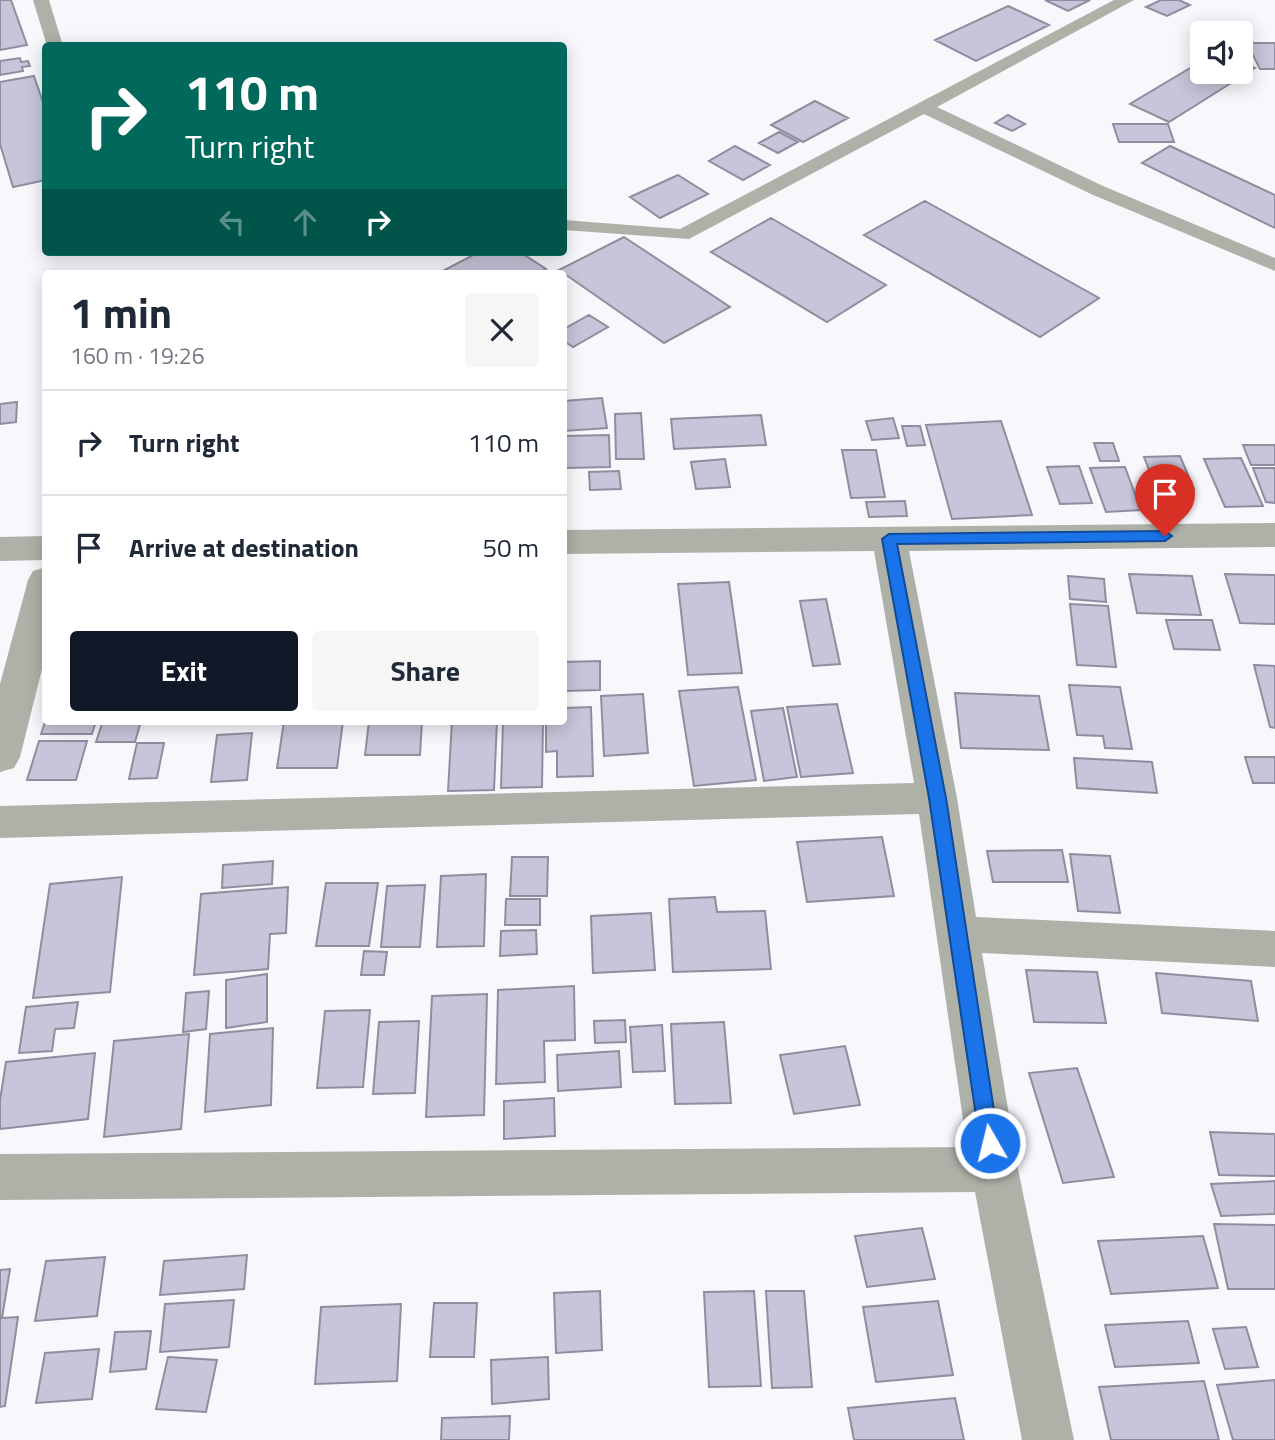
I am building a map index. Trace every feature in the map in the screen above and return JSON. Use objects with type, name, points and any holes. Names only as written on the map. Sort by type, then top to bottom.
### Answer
[{"type":"street","points":[[567,542],[1275,535]]},
{"type":"street","points":[[889,539],[937,798],[994,1169],[1048,1440]]},
{"type":"street","points":[[0,549],[42,548]]},
{"type":"street","points":[[0,757],[42,595]]},
{"type":"street","points":[[0,822],[937,798]]},
{"type":"street","points":[[958,934],[1275,949]]},
{"type":"street","points":[[0,1177],[994,1169]]},
{"type":"lane","points":[[41,0],[54,42]]},
{"type":"lane","points":[[567,225],[682,236],[1126,0]]},
{"type":"lane","points":[[923,107],[1097,190],[1275,265]]},
{"type":"building","points":[[0,0],[11,0],[27,45],[0,50]]},
{"type":"building","points":[[1045,0],[1090,0],[1068,11]]},
{"type":"building","points":[[1161,0],[1179,0],[1190,5],[1167,16],[1146,7]]},
{"type":"building","points":[[1008,6],[1049,25],[976,61],[935,40]]},
{"type":"building","points":[[1253,43],[1275,43],[1275,69],[1260,69],[1253,55]]},
{"type":"building","points":[[20,58],[21,62],[28,61],[30,66],[22,67],[23,71],[0,75],[0,61]]},
{"type":"building","points":[[1190,68],[1190,84],[1230,84],[1169,122],[1130,104]]},
{"type":"building","points":[[34,76],[42,99],[42,181],[13,187],[0,144],[0,82]]},
{"type":"building","points":[[815,101],[848,118],[803,142],[771,125]]},
{"type":"building","points":[[1008,115],[1025,124],[1012,131],[995,123]]},
{"type":"building","points":[[1113,124],[1168,124],[1174,142],[1119,142]]},
{"type":"building","points":[[779,132],[798,142],[778,153],[759,143]]},
{"type":"building","points":[[735,146],[770,165],[743,180],[709,161]]},
{"type":"building","points":[[1170,146],[1275,195],[1275,228],[1142,163]]},
{"type":"building","points":[[678,175],[708,194],[660,218],[630,197]]},
{"type":"building","points":[[925,201],[1099,298],[1040,337],[864,235]]},
{"type":"building","points":[[771,218],[886,285],[827,322],[711,252]]},
{"type":"building","points":[[624,237],[730,307],[664,343],[567,276],[567,270],[559,270]]},
{"type":"building","points":[[471,256],[526,256],[546,269],[544,270],[445,270]]},
{"type":"building","points":[[589,315],[608,327],[573,347],[567,343],[567,327]]},
{"type":"building","points":[[602,398],[607,428],[567,431],[567,401]]},
{"type":"building","points":[[17,402],[16,422],[0,424],[0,404]]},
{"type":"building","points":[[641,413],[644,459],[616,459],[615,414]]},
{"type":"building","points":[[761,415],[766,445],[674,449],[671,419]]},
{"type":"building","points":[[893,418],[899,438],[872,440],[866,421]]},
{"type":"building","points":[[1001,421],[1032,515],[952,519],[926,425]]},
{"type":"building","points":[[902,426],[920,426],[925,445],[907,446]]},
{"type":"building","points":[[609,435],[610,467],[567,468],[567,436]]},
{"type":"building","points":[[1094,443],[1113,443],[1119,461],[1100,461]]},
{"type":"building","points":[[1243,445],[1275,445],[1275,465],[1251,465]]},
{"type":"building","points":[[842,450],[876,450],[885,497],[851,498]]},
{"type":"building","points":[[1180,456],[1194,489],[1157,490],[1144,457]]},
{"type":"building","points":[[1241,458],[1263,506],[1225,507],[1204,459]]},
{"type":"building","points":[[725,459],[730,487],[696,489],[691,462]]},
{"type":"building","points":[[1079,466],[1092,503],[1060,504],[1047,467]]},
{"type":"building","points":[[1125,467],[1141,510],[1106,512],[1090,468]]},
{"type":"building","points":[[1253,468],[1275,468],[1275,503],[1266,502]]},
{"type":"building","points":[[619,471],[621,489],[590,490],[589,472]]},
{"type":"building","points":[[905,501],[907,516],[869,517],[866,502]]},
{"type":"building","points":[[1129,574],[1192,576],[1201,615],[1137,613]]},
{"type":"building","points":[[1225,574],[1275,575],[1275,624],[1240,623]]},
{"type":"building","points":[[1068,576],[1104,579],[1106,602],[1070,599]]},
{"type":"building","points":[[729,582],[742,673],[688,675],[678,584]]},
{"type":"building","points":[[826,599],[840,664],[813,666],[800,601]]},
{"type":"building","points":[[1070,604],[1108,606],[1116,667],[1077,665]]},
{"type":"building","points":[[1166,620],[1212,620],[1220,650],[1174,649]]},
{"type":"building","points":[[600,661],[600,690],[567,691],[567,662]]},
{"type":"building","points":[[1254,665],[1275,666],[1275,728],[1270,727]]},
{"type":"building","points":[[1069,685],[1120,687],[1132,749],[1105,748],[1103,736],[1077,735]]},
{"type":"building","points":[[738,687],[756,780],[694,786],[679,691]]},
{"type":"building","points":[[955,693],[1039,696],[1049,750],[961,748]]},
{"type":"building","points":[[643,694],[648,753],[604,756],[601,696]]},
{"type":"building","points":[[837,704],[853,773],[801,777],[787,707]]},
{"type":"building","points":[[591,707],[593,776],[557,777],[557,751],[546,752],[546,725],[567,725],[567,708]]},
{"type":"building","points":[[783,708],[797,777],[764,781],[751,711]]},
{"type":"building","points":[[44,725],[95,725],[92,734],[41,734]]},
{"type":"building","points":[[102,725],[140,725],[135,742],[96,742]]},
{"type":"building","points":[[283,725],[342,725],[337,768],[277,768]]},
{"type":"building","points":[[369,725],[422,725],[420,755],[365,755]]},
{"type":"building","points":[[452,725],[497,725],[494,790],[448,791]]},
{"type":"building","points":[[503,725],[543,725],[542,787],[501,788]]},
{"type":"building","points":[[252,733],[247,780],[211,782],[217,735]]},
{"type":"building","points":[[39,741],[87,741],[76,780],[27,780]]},
{"type":"building","points":[[137,743],[164,743],[157,778],[129,779]]},
{"type":"building","points":[[1245,757],[1275,757],[1275,783],[1253,783]]},
{"type":"building","points":[[1074,758],[1152,762],[1157,793],[1077,788]]},
{"type":"building","points":[[882,837],[894,896],[807,902],[797,842]]},
{"type":"building","points":[[1062,850],[1068,882],[993,882],[987,851]]},
{"type":"building","points":[[1070,854],[1110,856],[1120,913],[1078,911]]},
{"type":"building","points":[[512,857],[548,857],[547,896],[510,896]]},
{"type":"building","points":[[273,861],[272,884],[222,888],[223,865]]},
{"type":"building","points":[[486,874],[484,946],[437,947],[441,876]]},
{"type":"building","points":[[122,877],[110,992],[33,998],[50,884]]},
{"type":"building","points":[[326,883],[378,883],[369,946],[316,946]]},
{"type":"building","points":[[425,885],[420,947],[381,947],[387,886]]},
{"type":"building","points":[[288,887],[286,933],[270,934],[268,969],[194,975],[201,894]]},
{"type":"building","points":[[715,897],[717,912],[765,911],[771,969],[673,972],[669,899]]},
{"type":"building","points":[[506,899],[540,899],[540,925],[505,925]]},
{"type":"building","points":[[651,913],[655,970],[593,973],[591,916]]},
{"type":"building","points":[[536,930],[537,954],[500,956],[501,931]]},
{"type":"building","points":[[364,951],[387,952],[384,975],[361,975]]},
{"type":"building","points":[[1026,970],[1097,972],[1106,1023],[1034,1022]]},
{"type":"building","points":[[1156,973],[1251,981],[1258,1021],[1162,1013]]},
{"type":"building","points":[[267,974],[267,1022],[226,1028],[226,980]]},
{"type":"building","points":[[574,986],[575,1040],[544,1041],[545,1082],[496,1084],[498,990]]},
{"type":"building","points":[[209,991],[206,1029],[183,1032],[186,993]]},
{"type":"building","points":[[487,994],[484,1115],[426,1117],[432,996]]},
{"type":"building","points":[[78,1002],[74,1028],[55,1029],[52,1051],[19,1053],[26,1007]]},
{"type":"building","points":[[370,1010],[363,1087],[317,1088],[325,1011]]},
{"type":"building","points":[[625,1020],[626,1042],[595,1043],[594,1021]]},
{"type":"building","points":[[419,1021],[415,1093],[373,1094],[379,1022]]},
{"type":"building","points":[[724,1022],[731,1103],[675,1104],[671,1024]]},
{"type":"building","points":[[662,1025],[665,1071],[633,1072],[630,1027]]},
{"type":"building","points":[[273,1028],[271,1105],[205,1112],[210,1034]]},
{"type":"building","points":[[189,1034],[181,1129],[104,1137],[114,1041]]},
{"type":"building","points":[[845,1046],[860,1105],[794,1114],[780,1055]]},
{"type":"building","points":[[619,1051],[621,1087],[558,1091],[557,1055]]},
{"type":"building","points":[[95,1053],[88,1119],[0,1129],[0,1100],[6,1062]]},
{"type":"building","points":[[1077,1068],[1114,1177],[1063,1183],[1029,1073]]},
{"type":"building","points":[[554,1098],[555,1136],[504,1139],[504,1101]]},
{"type":"building","points":[[1210,1132],[1275,1134],[1275,1176],[1219,1175]]},
{"type":"building","points":[[1275,1181],[1275,1214],[1221,1216],[1211,1184]]},
{"type":"building","points":[[1214,1224],[1275,1225],[1275,1289],[1228,1289]]},
{"type":"building","points":[[922,1228],[935,1279],[867,1287],[855,1236]]},
{"type":"building","points":[[1203,1236],[1218,1288],[1111,1294],[1098,1241]]},
{"type":"building","points":[[247,1255],[244,1289],[160,1295],[164,1261]]},
{"type":"building","points":[[105,1257],[97,1316],[35,1321],[46,1261]]},
{"type":"building","points":[[10,1269],[2,1318],[18,1317],[5,1406],[0,1407],[0,1270]]},
{"type":"building","points":[[600,1291],[602,1350],[556,1353],[554,1293]]},
{"type":"building","points":[[754,1291],[761,1386],[709,1387],[704,1292]]},
{"type":"building","points":[[766,1291],[804,1291],[812,1387],[772,1388]]},
{"type":"building","points":[[234,1300],[229,1347],[160,1352],[165,1304]]},
{"type":"building","points":[[938,1301],[953,1375],[876,1382],[863,1307]]},
{"type":"building","points":[[434,1303],[477,1303],[474,1357],[430,1357]]},
{"type":"building","points":[[401,1304],[397,1381],[315,1384],[321,1307]]},
{"type":"building","points":[[1188,1321],[1199,1363],[1115,1367],[1105,1325]]},
{"type":"building","points":[[1246,1327],[1258,1367],[1225,1369],[1213,1329]]},
{"type":"building","points":[[151,1331],[146,1369],[110,1372],[115,1332]]},
{"type":"building","points":[[99,1349],[92,1399],[36,1403],[45,1353]]},
{"type":"building","points":[[168,1357],[217,1360],[206,1412],[156,1409]]},
{"type":"building","points":[[548,1357],[549,1399],[492,1404],[491,1360]]},
{"type":"building","points":[[1275,1380],[1275,1440],[1233,1440],[1217,1385]]},
{"type":"building","points":[[1204,1381],[1219,1440],[1111,1440],[1099,1387]]},
{"type":"building","points":[[955,1398],[964,1440],[854,1440],[848,1408]]},
{"type":"building","points":[[510,1416],[509,1440],[441,1440],[442,1418]]},
{"type":"route","points":[[990,1143],[937,798],[889,539],[1165,536]]}]
